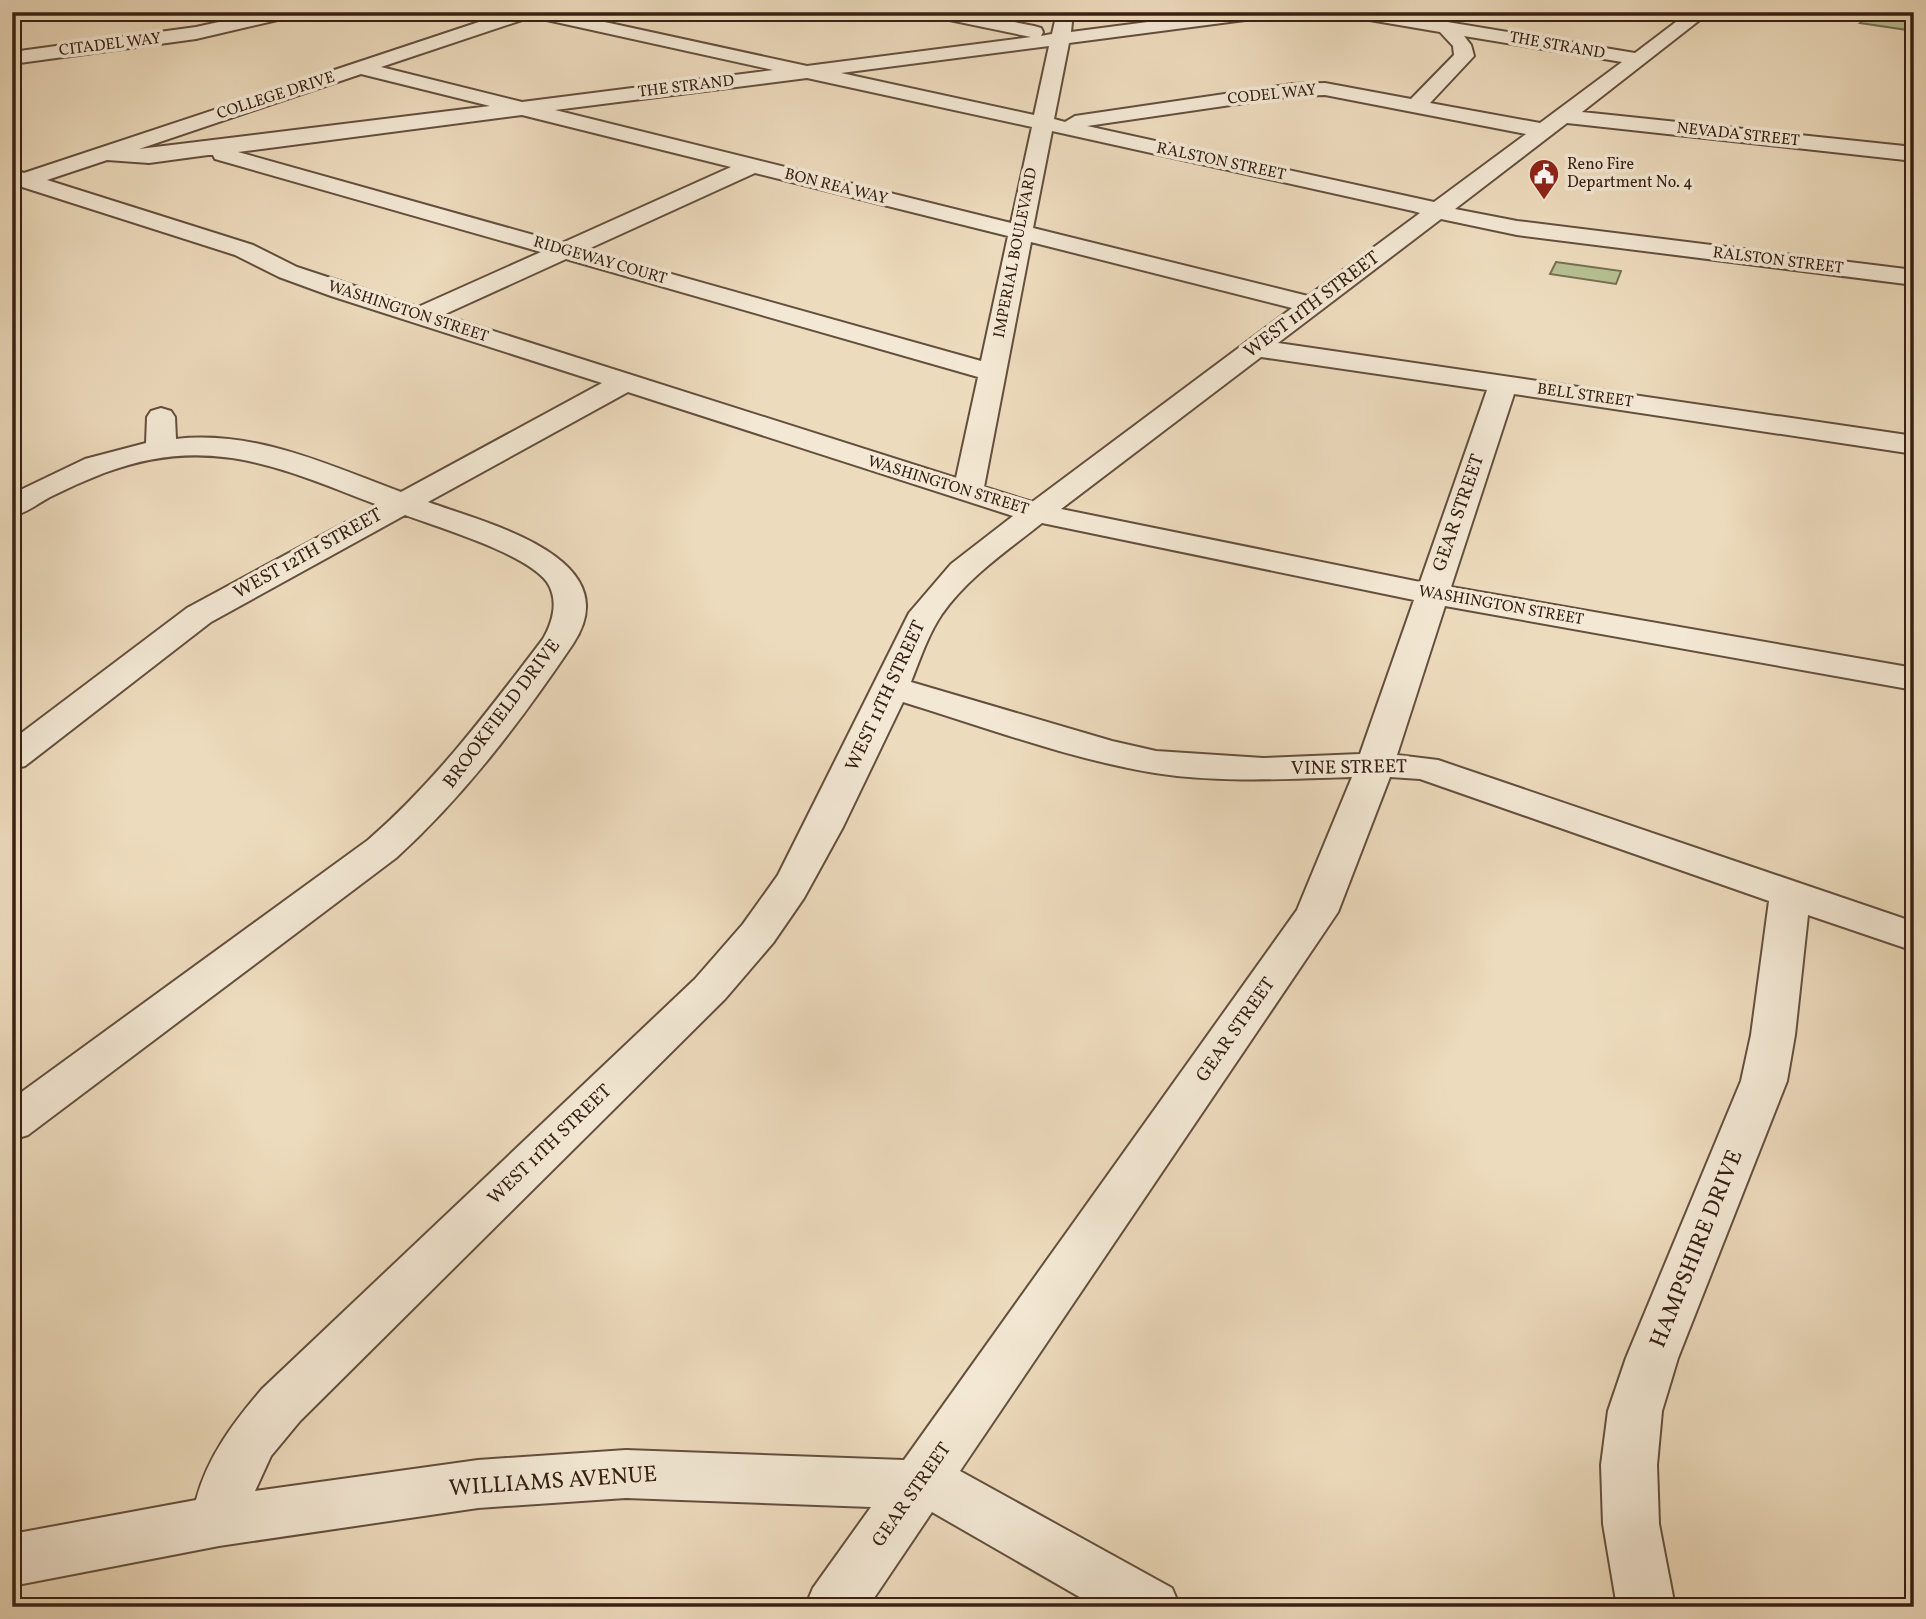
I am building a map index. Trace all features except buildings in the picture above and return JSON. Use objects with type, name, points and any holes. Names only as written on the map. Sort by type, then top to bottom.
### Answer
[{"type":"street","name":"CITADEL WAY","points":[[12,58],[79,56],[289,12]]},
{"type":"street","name":"COLLEGE DRIVE","points":[[18,178],[104,153],[530,12]]},
{"type":"street","name":"RALSTON STREET","points":[[530,12],[1517,228],[1914,278]]},
{"type":"street","points":[[935,12],[1060,39]]},
{"type":"street","name":"IMPERIAL BOULEVARD","points":[[968,493],[1066,12]]},
{"type":"street","name":"THE STRAND","points":[[104,153],[149,156],[208,149],[1268,12]]},
{"type":"street","name":"THE STRAND","points":[[1352,12],[1638,59]]},
{"type":"street","name":"WEST 11TH STREET","points":[[219,1521],[231,1475],[253,1440],[281,1405],[710,989],[753,941],[783,899],[810,852],[892,688],[909,643],[937,598],[965,570],[1036,513],[1700,12]]},
{"type":"street","points":[[1417,105],[1464,56],[1462,45],[1446,27]]},
{"type":"street","name":"BON REA WAY","points":[[360,68],[1312,305]]},
{"type":"street","name":"CODEL WAY","points":[[1042,123],[1069,122],[1307,89],[1340,91],[1541,130]]},
{"type":"street","name":"NEVADA STREET","points":[[1562,116],[1914,154]]},
{"type":"street","name":"RIDGEWAY COURT","points":[[208,149],[992,373]]},
{"type":"street","points":[[420,316],[752,166]]},
{"type":"street","name":"WASHINGTON STREET","points":[[18,178],[244,250],[305,279],[1036,513],[1432,594],[1914,679]]},
{"type":"street","name":"BELL STREET","points":[[1256,348],[1914,445]]},
{"type":"street","name":"WEST 12TH STREET","points":[[12,758],[199,615],[625,383]]},
{"type":"street","name":"GEAR STREET","points":[[834,1607],[1317,912],[1347,843],[1503,385]]},
{"type":"street","name":"BROOKFIELD DRIVE","points":[[12,1123],[382,849],[420,817],[459,775],[561,637],[570,615],[570,596],[559,573],[538,557],[293,463],[248,450],[207,447],[161,434],[22,500]]},
{"type":"street","name":"VINE STREET","points":[[892,688],[1105,751],[1156,762],[1263,769],[1374,765],[1425,768],[1914,937]]},
{"type":"street","name":"HAMPSHIRE DRIVE","points":[[1646,1607],[1631,1524],[1629,1465],[1635,1410],[1652,1358],[1764,1081],[1773,1035],[1790,893]]},
{"type":"street","name":"WILLIAMS AVENUE","points":[[12,1560],[219,1521],[478,1484],[626,1474],[918,1485],[948,1491],[977,1505],[1151,1607]]},
{"type":"green space","points":[[1871,12],[1914,12],[1914,31],[1860,23]]},
{"type":"green space","points":[[1556,262],[1621,271],[1616,284],[1550,274]]},
{"type":"place","name":"Reno Fire Department No. 4","points":[[1544,201]]}]
